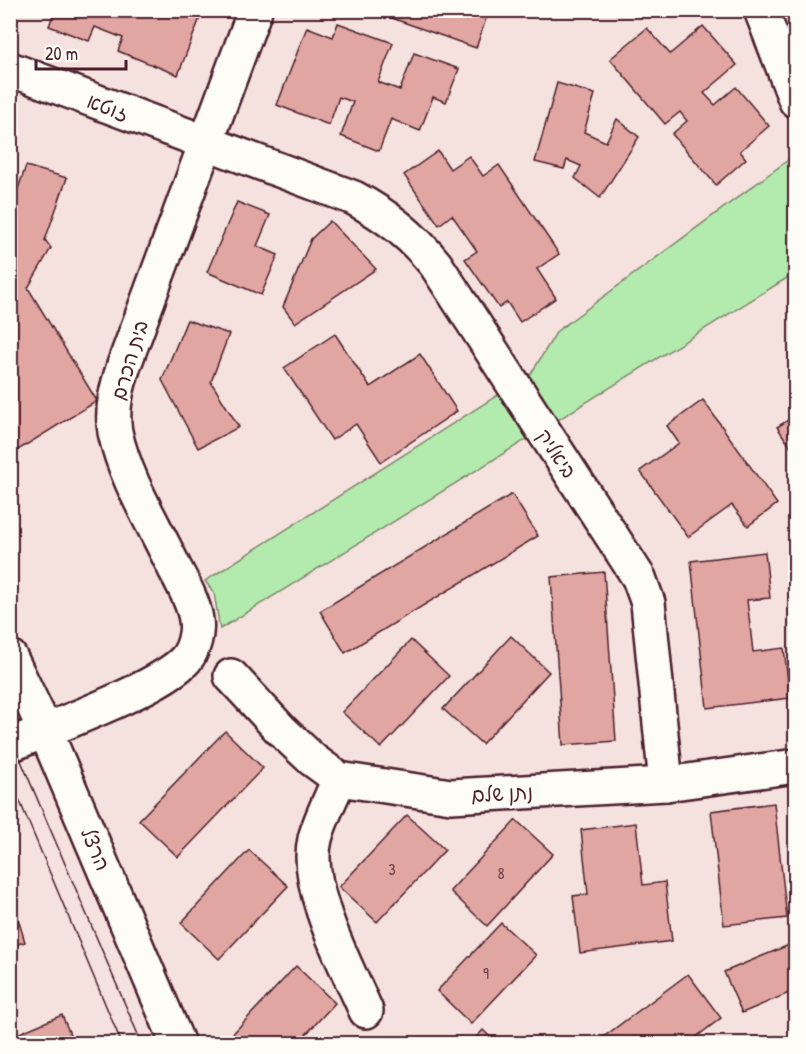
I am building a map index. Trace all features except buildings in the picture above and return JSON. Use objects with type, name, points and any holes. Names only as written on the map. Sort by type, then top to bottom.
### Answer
[{"type":"street","name":"בית הכרם","points":[[10,745],[170,672],[186,659],[194,646],[196,620],[185,589],[123,459],[113,416],[115,394],[255,10]]},
{"type":"street","points":[[776,29],[795,101]]},
{"type":"street","name":"זוטא","points":[[10,69],[206,144]]},
{"type":"street","name":"ביאליק","points":[[206,144],[354,198],[404,229],[436,265],[639,579],[648,603],[666,784]]},
{"type":"street","name":"הרצל","points":[[10,657],[45,730],[178,1044]]},
{"type":"street","name":"נתן שלם","points":[[231,676],[281,730],[313,760],[339,779],[451,796],[666,784]]},
{"type":"street","points":[[666,784],[795,766]]},
{"type":"street","points":[[339,779],[314,841],[314,873],[325,920],[366,1011]]},
{"type":"green space","points":[[791,158],[795,162],[795,273],[220,629],[214,593],[205,581],[531,374],[557,331]]},
{"type":"tram line","points":[[10,735],[142,1044]]},
{"type":"tram line","points":[[10,778],[122,1044]]}]
